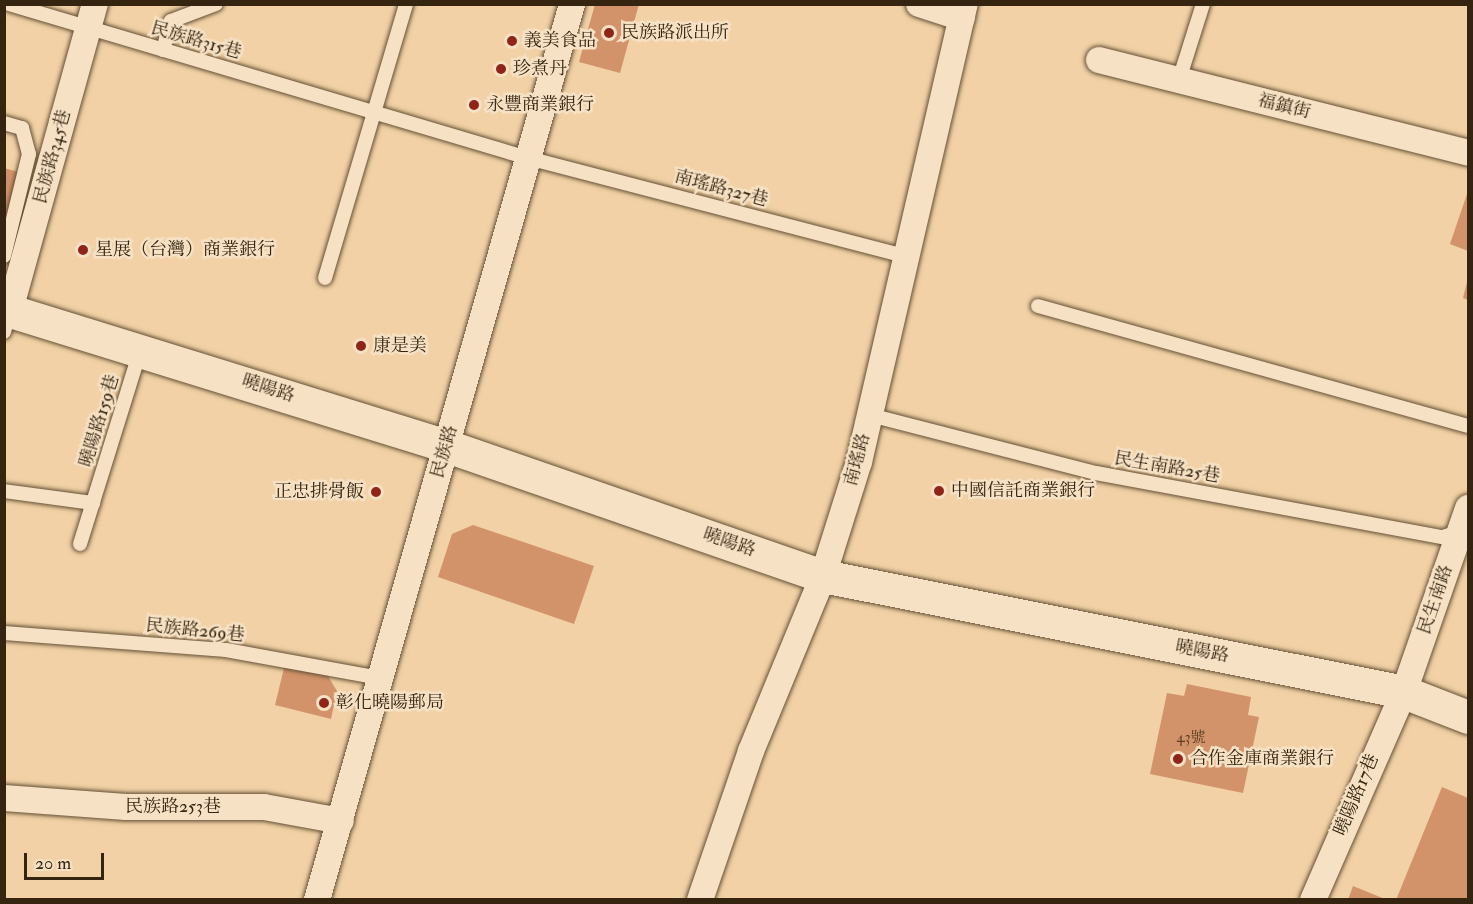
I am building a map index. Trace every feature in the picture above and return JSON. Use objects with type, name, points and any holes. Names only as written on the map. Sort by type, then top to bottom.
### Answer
[{"type":"street","name":"民族路345巷","points":[[6,317],[95,4]]},
{"type":"street","name":"民族路","points":[[317,900],[572,4]]},
{"type":"street","points":[[919,4],[964,11]]},
{"type":"street","name":"南瑤路","points":[[708,898],[751,751],[823,576],[870,416],[964,11]]},
{"type":"street","name":"福鎮街","points":[[1100,60],[1468,153]]},
{"type":"street","name":"曉陽路","points":[[6,317],[140,349],[447,446],[823,576],[1404,693],[1468,717]]},
{"type":"street","name":"民生南路","points":[[1404,693],[1466,523]]},
{"type":"street","name":"曉陽路17巷","points":[[1313,900],[1404,693]]},
{"type":"street","name":"民族路253巷","points":[[4,798],[126,807],[264,807],[340,821]]},
{"type":"lane","name":"民族路315巷","points":[[9,4],[528,158]]},
{"type":"lane","points":[[163,50],[171,21],[216,4]]},
{"type":"lane","points":[[325,278],[406,4]]},
{"type":"lane","points":[[1179,80],[1203,4]]},
{"type":"lane","points":[[4,123],[22,128],[29,154],[4,256]]},
{"type":"lane","name":"南瑤路327巷","points":[[528,158],[906,256]]},
{"type":"lane","points":[[1038,306],[1468,426]]},
{"type":"lane","name":"曉陽路159巷","points":[[80,544],[140,349]]},
{"type":"lane","name":"民生南路25巷","points":[[870,416],[1096,473],[1443,537],[1466,523]]},
{"type":"lane","points":[[4,491],[93,503]]},
{"type":"lane","name":"民族路269巷","points":[[4,633],[226,651],[380,678]]},
{"type":"building","name":"民族路派出所","points":[[595,4],[639,4],[620,73],[579,62]]},
{"type":"building","points":[[4,168],[22,173],[4,226]]},
{"type":"building","points":[[1468,191],[1468,251],[1450,244]]},
{"type":"building","points":[[1468,278],[1468,300],[1463,298]]},
{"type":"building","points":[[473,525],[594,566],[574,624],[438,577],[452,534]]},
{"type":"building","points":[[285,664],[326,673],[337,691],[331,719],[275,705]]},
{"type":"building","points":[[1187,684],[1251,697],[1248,715],[1259,717],[1243,793],[1150,774],[1167,693],[1184,696]]},
{"type":"building","points":[[1442,787],[1468,798],[1468,900],[1396,900]]},
{"type":"building","points":[[1353,886],[1385,899],[1385,900],[1348,900]]},
{"type":"place","name":"民族路派出所","points":[[609,33]]},
{"type":"place","name":"義美食品","points":[[512,41]]},
{"type":"place","name":"珍煮丹","points":[[501,69]]},
{"type":"place","name":"永豐商業銀行","points":[[474,105]]},
{"type":"place","name":"星展（台灣）商業銀行","points":[[83,250]]},
{"type":"place","name":"康是美","points":[[361,346]]},
{"type":"place","name":"中國信託商業銀行","points":[[939,491]]},
{"type":"place","name":"正忠排骨飯","points":[[376,492]]},
{"type":"place","name":"彰化曉陽郵局","points":[[324,703]]},
{"type":"place","name":"合作金庫商業銀行","points":[[1178,759]]}]
